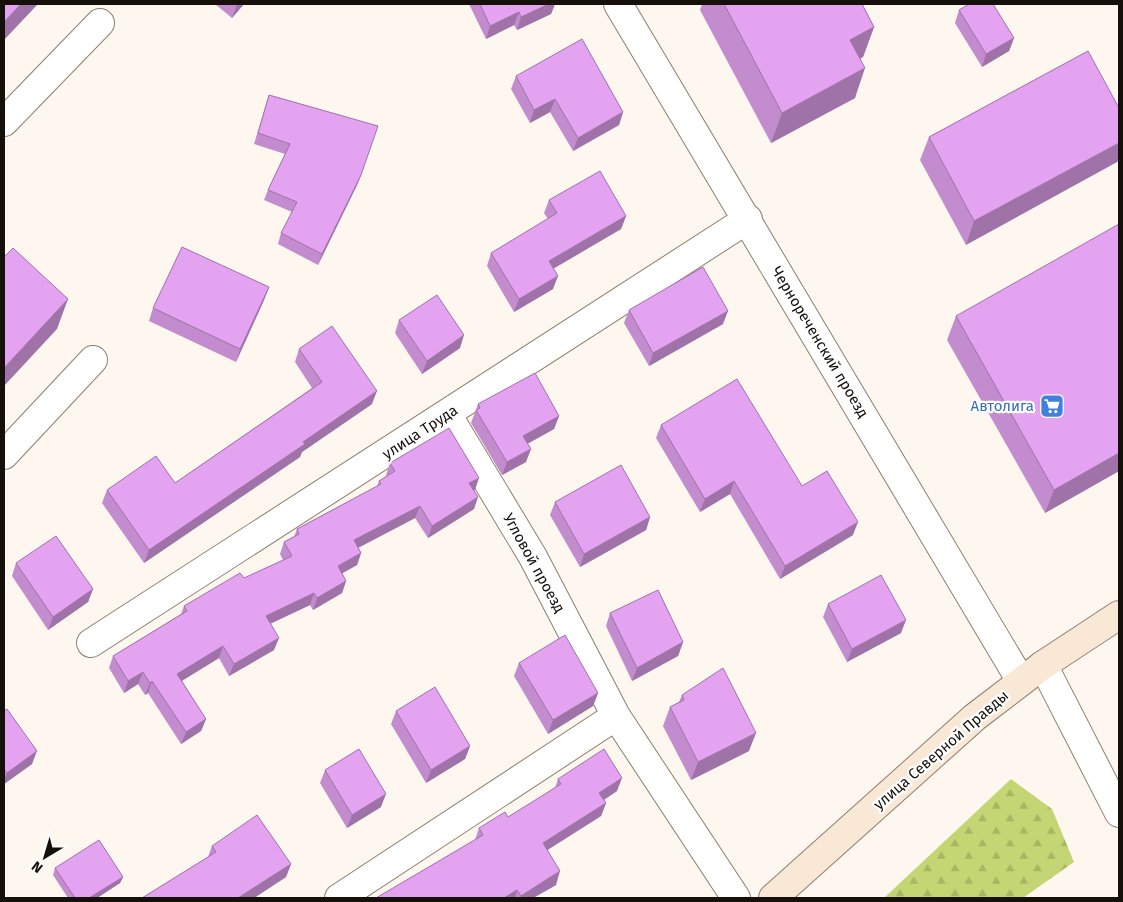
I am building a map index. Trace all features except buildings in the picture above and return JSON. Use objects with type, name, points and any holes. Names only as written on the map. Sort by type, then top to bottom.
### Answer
[{"type":"main road","name":"улица Северной Правды","points":[[773,898],[975,717],[1043,665],[1119,615]]},
{"type":"street","name":"Чернореченский проезд","points":[[618,4],[748,219],[1021,681]]},
{"type":"street","points":[[4,122],[100,23]]},
{"type":"street","name":"улица Труда","points":[[91,643],[748,219]]},
{"type":"street","points":[[4,455],[94,360]]},
{"type":"street","name":"Угловой проезд","points":[[447,414],[533,557],[616,716],[736,898]]},
{"type":"street","points":[[1043,665],[1119,813]]},
{"type":"street","points":[[338,898],[616,716]]},
{"type":"green space","points":[[1011,779],[1052,809],[1074,862],[1023,898],[884,898]]},
{"type":"place","name":"Автолига","points":[[1052,406]]}]
